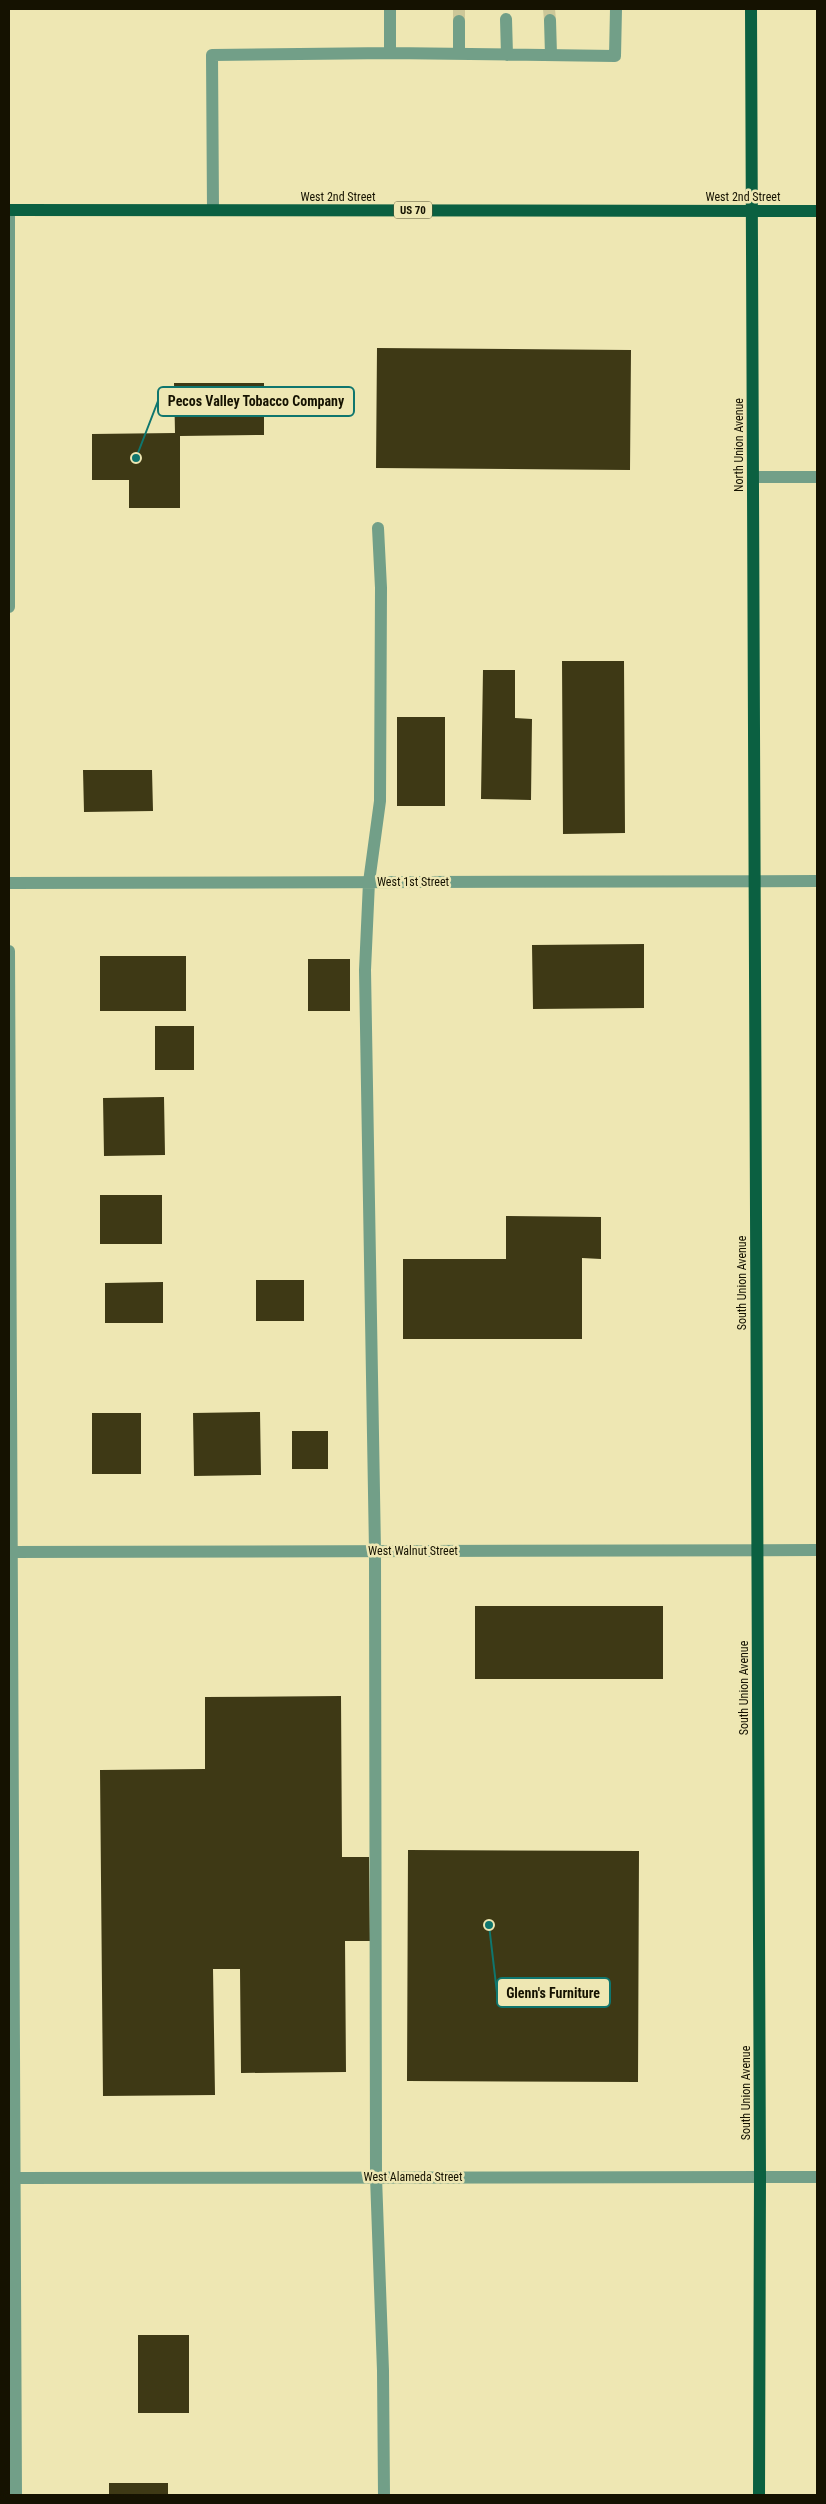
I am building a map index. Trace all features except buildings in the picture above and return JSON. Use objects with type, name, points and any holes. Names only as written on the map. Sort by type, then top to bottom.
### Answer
[{"type":"main road","name":"North Union Avenue","points":[[751,9],[754,881]]},
{"type":"main road","name":"West 2nd Street","points":[[9,210],[817,211]]},
{"type":"main road","name":"South Union Avenue","points":[[754,881],[760,2177],[759,2495]]},
{"type":"street","points":[[390,9],[390,53]]},
{"type":"street","points":[[213,210],[212,55],[390,53],[615,56],[616,9]]},
{"type":"street","points":[[506,19],[508,55]]},
{"type":"street","points":[[550,20],[551,55]]},
{"type":"street","points":[[459,21],[459,54]]},
{"type":"street","points":[[9,210],[9,607]]},
{"type":"street","points":[[753,477],[817,477]]},
{"type":"street","points":[[378,528],[381,588],[380,801],[369,882],[365,970],[375,1551],[376,2177],[383,2370],[384,2495]]},
{"type":"street","name":"West 1st Street","points":[[9,883],[817,881]]},
{"type":"street","points":[[9,951],[12,2178],[16,2495]]},
{"type":"street","name":"West Walnut Street","points":[[11,1552],[817,1550]]},
{"type":"street","name":"West Alameda Street","points":[[12,2178],[817,2177]]},
{"type":"tunnel","points":[[459,9],[459,21]]},
{"type":"tunnel","points":[[549,9],[550,20]]},
{"type":"place","name":"Pecos Valley Tobacco Company","points":[[136,458]]},
{"type":"place","name":"Glenn's Furniture","points":[[489,1925]]}]
